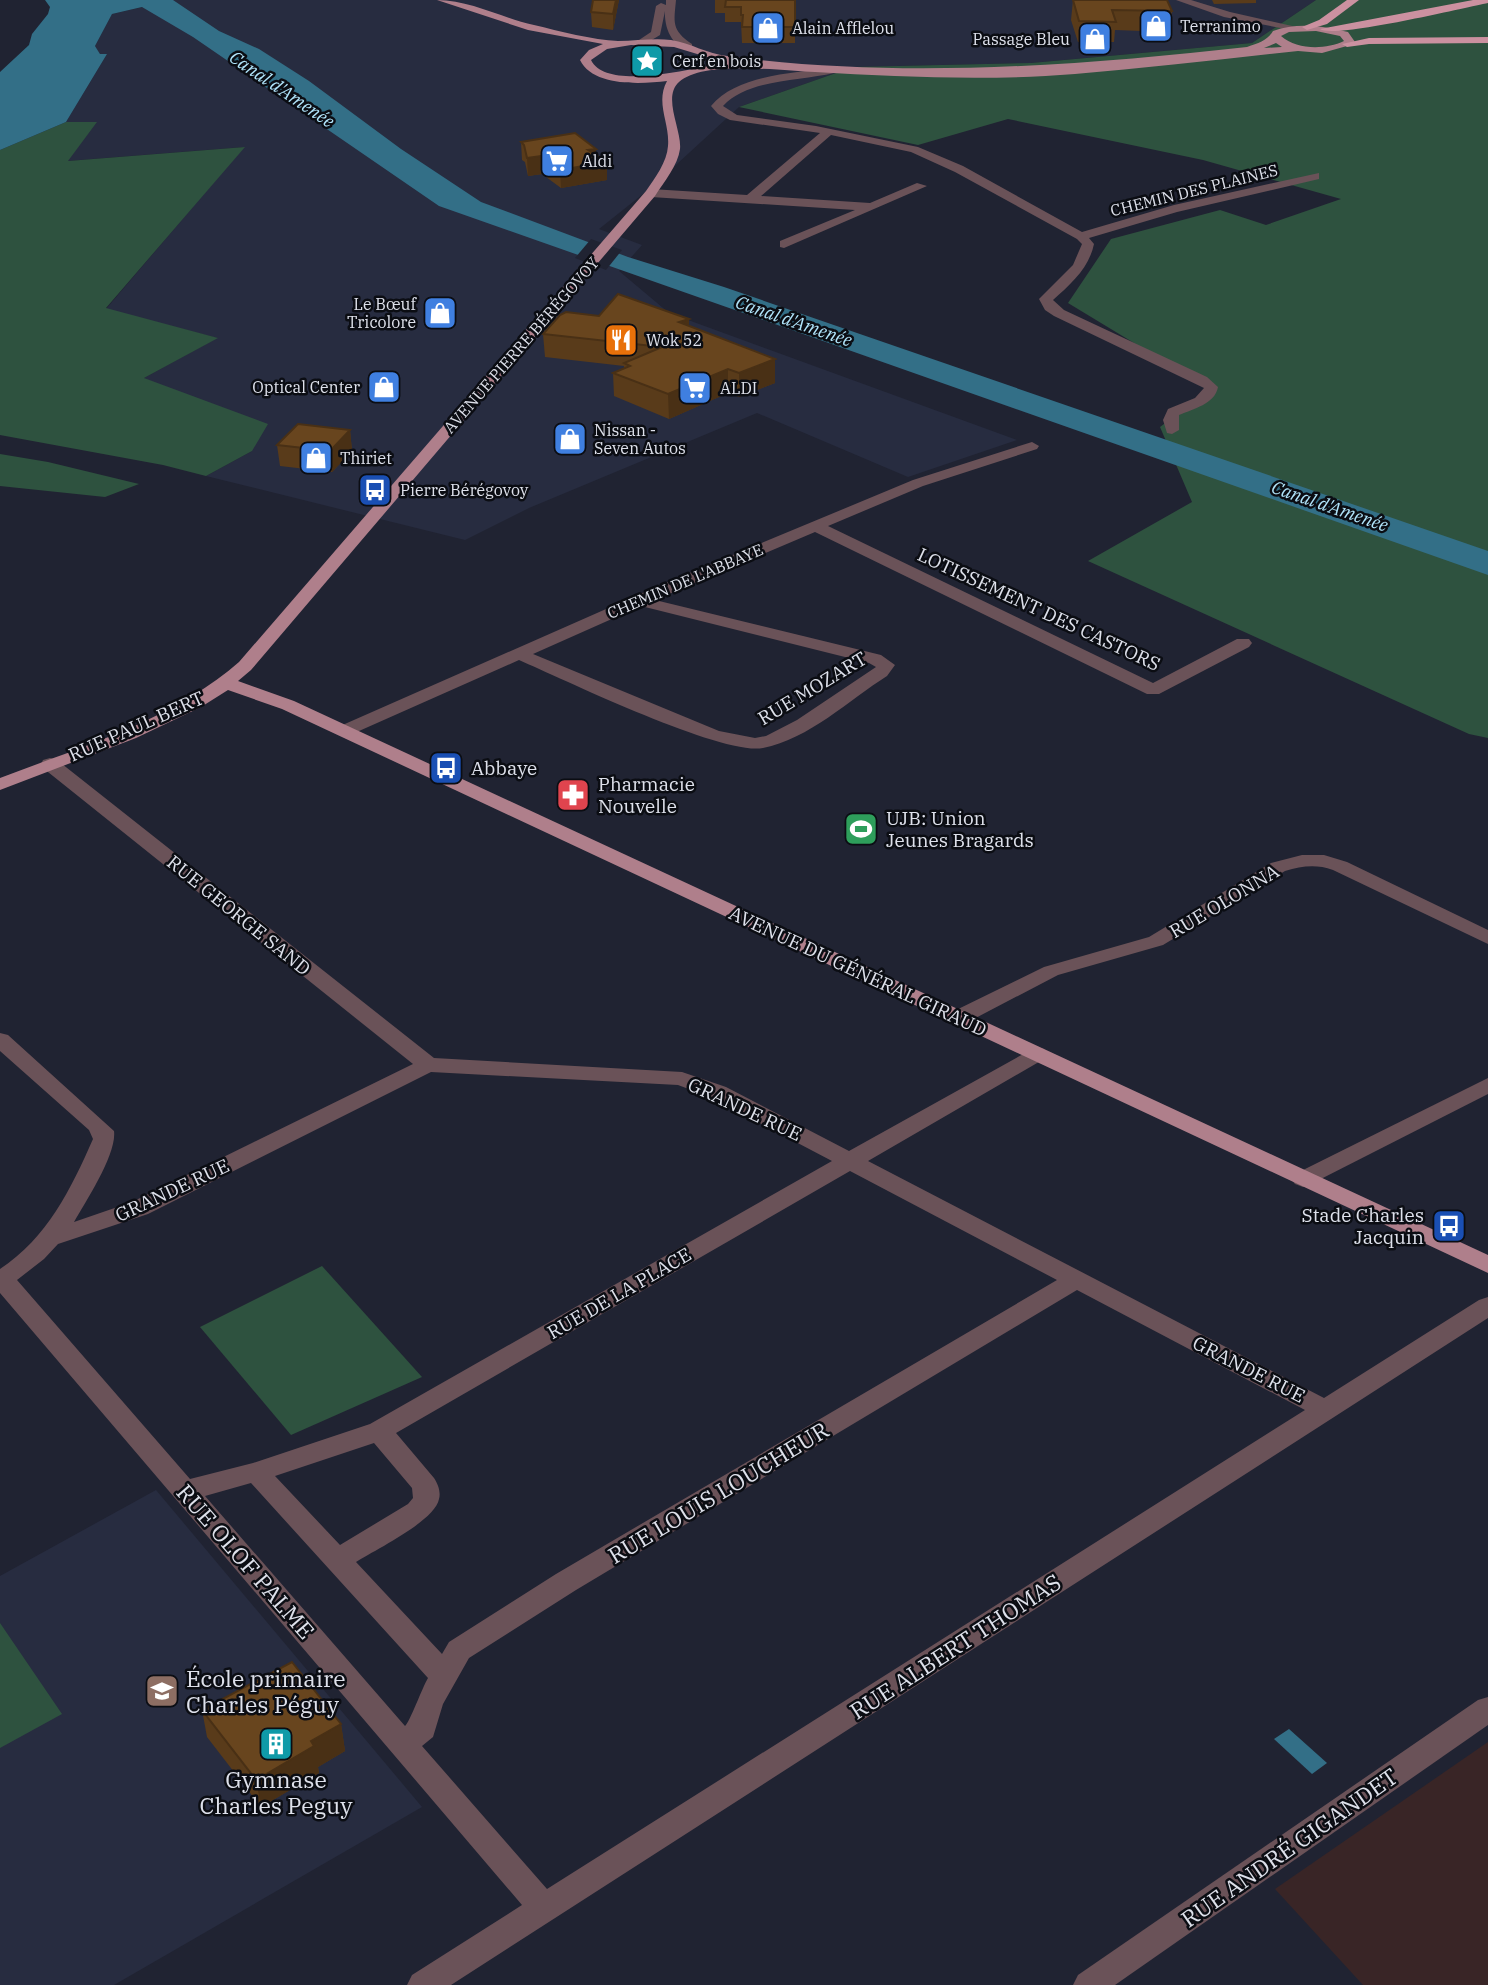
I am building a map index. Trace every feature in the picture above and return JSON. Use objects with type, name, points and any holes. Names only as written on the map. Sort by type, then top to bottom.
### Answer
[{"type":"highway","points":[[1302,27],[1323,22],[1354,0]]},
{"type":"highway","points":[[1325,29],[1359,26],[1482,4]]},
{"type":"highway","points":[[1348,41],[1365,29],[1482,4]]},
{"type":"highway","points":[[1348,41],[1488,40]]},
{"type":"main road","points":[[442,0],[532,28],[577,46],[589,54]]},
{"type":"main road","points":[[532,28],[589,40],[688,46],[706,55],[732,60],[843,69],[1013,71],[1160,61],[1248,50],[1264,46],[1281,30],[1302,27],[1325,29],[1348,41]]},
{"type":"main road","points":[[1275,37],[1299,48]]},
{"type":"main road","points":[[620,78],[644,80],[679,77],[727,65],[953,74],[1073,71],[1299,48],[1322,49],[1348,41]]},
{"type":"main road","points":[[627,43],[600,49],[589,54],[585,60],[589,68],[638,84],[652,96],[664,137],[666,164]]},
{"type":"main road","points":[[703,69],[708,64],[706,55]]},
{"type":"main road","name":"AVENUE PIERRE BÉRÉGOVOY","points":[[369,521],[651,193],[673,153],[674,136],[667,92],[671,82],[679,77]]},
{"type":"main road","name":"RUE PAUL BERT","points":[[0,784],[150,724],[192,704],[226,683],[251,659],[369,521]]},
{"type":"main road","name":"AVENUE DU GÉNÉRAL GIRAUD","points":[[226,683],[264,694],[1488,1265]]},
{"type":"street","points":[[642,42],[656,33],[662,0]]},
{"type":"street","points":[[671,0],[669,26],[679,40],[688,46]]},
{"type":"street","points":[[1167,0],[1275,37]]},
{"type":"street","points":[[1181,0],[1238,18],[1302,27]]},
{"type":"street","points":[[754,66],[769,73],[771,81]]},
{"type":"street","points":[[830,71],[771,81],[722,98],[718,102],[719,109],[741,120],[828,132],[914,149],[937,158],[1081,236],[1088,244],[1087,254],[1046,299],[1050,307],[1126,346],[1202,380],[1211,387],[1210,393],[1200,401],[1172,412],[1172,430]]},
{"type":"street","points":[[750,199],[828,132]]},
{"type":"street","name":"CHEMIN DES PLAINES","points":[[1081,236],[1174,209],[1315,176]]},
{"type":"street","points":[[784,244],[921,186]]},
{"type":"street","points":[[651,193],[871,207]]},
{"type":"street","name":"CHEMIN DE L'ABBAYE","points":[[344,731],[639,601],[918,483],[1032,446]]},
{"type":"street","name":"LOTISSEMENT DES CASTORS","points":[[815,526],[1153,690],[1243,643]]},
{"type":"street","name":"RUE MOZART","points":[[518,654],[713,735],[753,743],[774,739],[789,731],[881,672],[886,665],[875,659],[639,601]]},
{"type":"street","name":"RUE GEORGE SAND","points":[[50,764],[428,1065]]},
{"type":"street","name":"RUE OLONNA","points":[[958,1017],[1051,971],[1156,941],[1278,867],[1300,859],[1322,859],[1340,866],[1488,938]]},
{"type":"street","points":[[0,1040],[103,1131],[104,1139],[53,1237],[23,1265],[1,1279]]},
{"type":"street","name":"RUE DE LA PLACE","points":[[185,1491],[256,1472],[379,1432],[1036,1054]]},
{"type":"street","name":"GRANDE RUE","points":[[53,1237],[140,1208],[428,1065],[682,1079],[718,1092],[1326,1409]]},
{"type":"street","points":[[1303,1179],[1488,1085]]},
{"type":"street","name":"RUE OLOF PALME","points":[[1,1279],[544,1908]]},
{"type":"street","name":"RUE LOUIS LOUCHEUR","points":[[403,1745],[424,1728],[429,1702],[459,1650],[555,1589],[1076,1280]]},
{"type":"street","name":"RUE ALBERT THOMAS","points":[[423,1985],[1488,1306]]},
{"type":"street","points":[[337,1560],[417,1511],[426,1500],[425,1485],[379,1432]]},
{"type":"street","points":[[256,1472],[443,1676]]},
{"type":"street","name":"RUE ANDRÉ GIGANDET","points":[[1089,1985],[1488,1709]]},
{"type":"shaded area","points":[[173,0],[1316,0],[1252,43],[1031,63],[853,67],[739,107],[653,186],[599,229],[642,245],[619,271],[669,313],[1017,440],[908,477],[757,413],[529,508],[465,540],[206,476],[252,451],[144,378],[217,338],[106,309],[244,147],[67,161],[96,123],[66,122],[107,54],[100,54],[95,46],[112,14]]},
{"type":"shaded area","name":"École primaire Charles Péguy","points":[[156,1490],[422,1807],[114,1985],[0,1985],[0,1576]]},
{"type":"shaded area","points":[[1488,1742],[1488,1985],[1363,1985],[1275,1889]]},
{"type":"green space","points":[[1316,0],[1488,0],[1488,738],[1469,734],[1088,561],[1192,502],[1160,427],[1210,389],[1068,303],[1111,239],[1220,210],[1266,225],[1341,199],[1203,160],[1008,119],[918,145],[739,107],[853,67],[1031,63],[1252,43]]},
{"type":"green space","points":[[66,122],[97,122],[68,161],[245,147],[106,308],[218,338],[144,378],[268,424],[252,451],[206,476],[163,465],[0,435],[0,150]]},
{"type":"green space","points":[[0,454],[48,462],[139,484],[105,497],[0,486]]},
{"type":"green space","points":[[322,1266],[422,1377],[291,1435],[200,1327]]},
{"type":"green space","points":[[0,1623],[62,1714],[0,1748]]},
{"type":"water","name":"Canal d'Amenée","points":[[45,0],[173,0],[219,31],[259,49],[309,81],[401,149],[481,202],[628,257],[724,287],[1488,551],[1488,575],[439,206],[193,37],[142,7],[112,14],[95,46],[100,54],[107,54],[66,122],[0,150],[0,72],[29,45],[32,34],[48,14],[50,7]]},
{"type":"water","points":[[1289,1729],[1327,1763],[1312,1774],[1274,1739]]},
{"type":"pier","points":[[591,239],[622,250],[606,270],[575,258]]},
{"type":"building","points":[[593,0],[616,0],[613,14],[591,12]]},
{"type":"building","points":[[726,0],[795,0],[795,27],[742,27],[741,7],[725,7]]},
{"type":"building","points":[[1073,0],[1167,0],[1172,11],[1112,10],[1116,22],[1079,21]]},
{"type":"building","points":[[575,133],[596,149],[588,150],[607,162],[560,170],[541,156],[527,158],[521,142]]},
{"type":"building","points":[[618,294],[689,319],[679,322],[775,359],[739,373],[728,369],[668,394],[613,373],[630,366],[624,363],[662,347],[543,334],[566,312],[599,316]]},
{"type":"building","points":[[298,424],[350,430],[330,451],[277,445]]},
{"type":"building","name":"Gymnase Charles Peguy","points":[[292,1662],[341,1724],[311,1741],[314,1746],[256,1780],[202,1710]]},
{"type":"place","name":"Terranimo","points":[[1156,26]]},
{"type":"place","name":"Alain Afflelou","points":[[768,28]]},
{"type":"place","name":"Passage Bleu","points":[[1095,39]]},
{"type":"place","name":"Cerf en bois","points":[[647,61]]},
{"type":"place","name":"Aldi","points":[[557,161]]},
{"type":"place","name":"Le Bœuf Tricolore","points":[[440,313]]},
{"type":"place","name":"Wok 52","points":[[621,340]]},
{"type":"place","name":"Optical Center","points":[[384,387]]},
{"type":"place","name":"ALDI","points":[[695,388]]},
{"type":"place","name":"Nissan - Seven Autos","points":[[570,439]]},
{"type":"place","name":"Thiriet","points":[[316,458]]},
{"type":"place","name":"Pierre Bérégovoy","points":[[375,490]]},
{"type":"place","name":"Abbaye","points":[[446,768]]},
{"type":"place","name":"Pharmacie Nouvelle","points":[[573,795]]},
{"type":"place","name":"UJB: Union Jeunes Bragards","points":[[861,829]]},
{"type":"place","name":"Stade Charles Jacquin","points":[[1449,1226]]},
{"type":"place","name":"École primaire Charles Péguy","points":[[162,1691]]},
{"type":"place","name":"Gymnase Charles Peguy","points":[[276,1744]]}]
